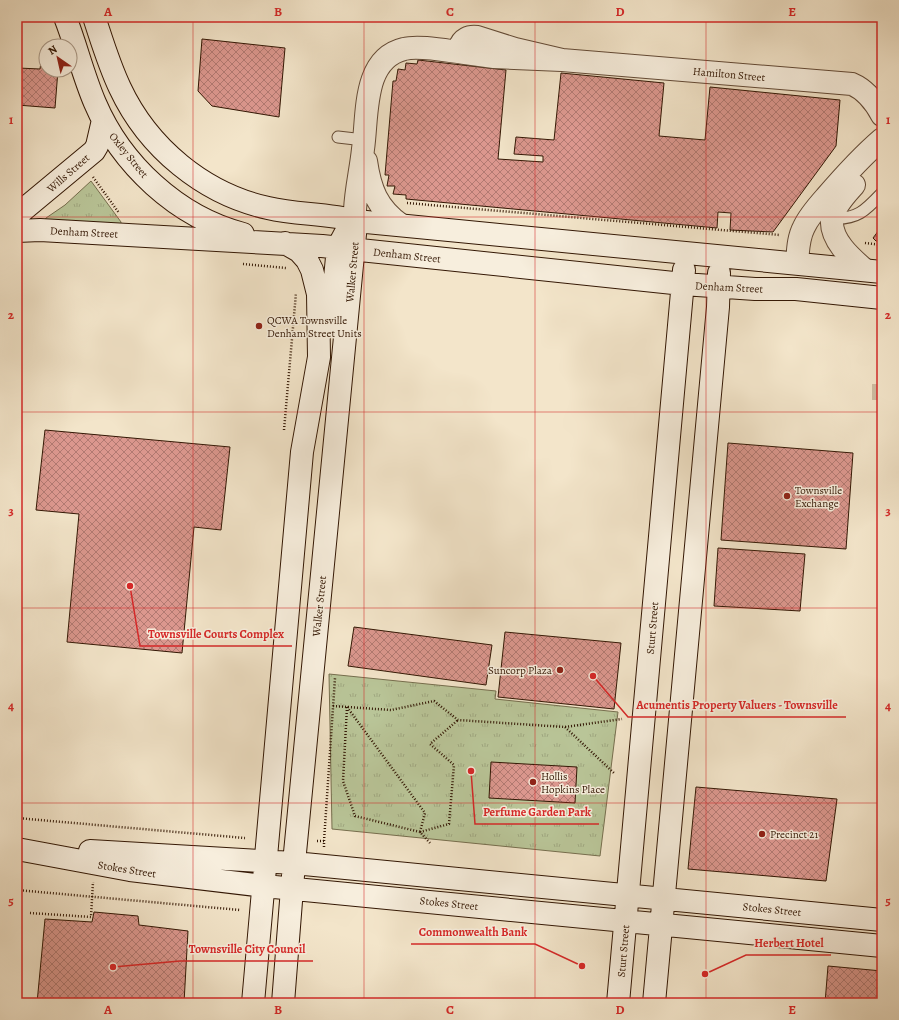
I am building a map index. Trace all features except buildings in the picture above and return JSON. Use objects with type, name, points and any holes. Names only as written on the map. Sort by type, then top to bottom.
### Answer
[{"type":"main road","name":"Oxley Street","points":[[65,17],[87,81],[103,120],[124,152],[136,166],[162,191],[181,206],[201,218],[227,230],[282,243]]},
{"type":"main road","points":[[94,17],[110,65],[120,89],[131,109],[155,141],[185,169],[210,185],[237,198],[270,209],[354,217],[401,225],[873,271]]},
{"type":"main road","name":"Hamilton Street","points":[[386,58],[404,49],[411,48],[494,57],[562,60],[852,84],[863,90],[882,115]]},
{"type":"main road","name":"Walker Street","points":[[283,1003],[338,248],[354,217],[364,144],[369,88],[375,73],[386,58]]},
{"type":"main road","name":"Wills Street","points":[[17,216],[94,151],[97,146],[103,120]]},
{"type":"main road","points":[[825,213],[861,158],[882,139]]},
{"type":"main road","name":"Walker Street","points":[[364,144],[368,173],[378,203],[390,217],[401,225]]},
{"type":"main road","points":[[796,289],[798,248],[804,225],[838,206],[849,191],[882,155]]},
{"type":"main road","points":[[825,213],[840,244],[847,254],[873,271]]},
{"type":"main road","points":[[253,1003],[302,452],[320,357],[333,299],[338,248],[332,241],[343,231],[354,217]]},
{"type":"main road","name":"Denham Street","points":[[17,232],[40,230],[282,243],[683,284],[719,287],[796,289],[882,298]]},
{"type":"main road","points":[[282,243],[299,251],[307,260],[312,270],[318,294],[320,357]]},
{"type":"main road","name":"Sturt Street","points":[[618,1003],[685,253]]},
{"type":"main road","points":[[654,1003],[719,287],[720,256]]},
{"type":"main road","name":"Stokes Street","points":[[17,848],[266,860],[882,920]]},
{"type":"main road","name":"Stokes Street","points":[[17,848],[130,870],[264,886],[882,946]]},
{"type":"lane","points":[[338,137],[364,144]]},
{"type":"lane","points":[[825,213],[847,218],[854,216],[861,213],[882,193]]},
{"type":"path","points":[[84,160],[98,185],[129,226],[129,234]]},
{"type":"path","points":[[405,203],[780,235]]},
{"type":"path","points":[[862,243],[882,245]]},
{"type":"path","points":[[324,841],[335,678]]},
{"type":"path","points":[[333,706],[391,710],[434,701],[458,720],[565,727],[622,719]]},
{"type":"path","points":[[347,707],[343,781],[355,816],[420,832],[449,824],[454,765],[430,744],[458,720]]},
{"type":"path","points":[[347,707],[425,813],[420,832]]},
{"type":"path","points":[[565,727],[615,774]]},
{"type":"path","points":[[17,818],[245,838]]},
{"type":"path","points":[[420,832],[430,843]]},
{"type":"path","points":[[17,890],[240,910]]},
{"type":"path","points":[[30,913],[91,918],[92,897]]},
{"type":"green space","points":[[91,181],[121,222],[121,225],[45,220],[65,205]]},
{"type":"green space","points":[[329,674],[496,691],[495,699],[618,712],[600,856],[332,829]]},
{"type":"tunnel","points":[[872,392],[882,392]]},
{"type":"place","name":"QCWA Townsville Denham Street Units","points":[[259,326]]},
{"type":"place","name":"Townsville Exchange","points":[[787,496]]},
{"type":"place","name":"Townsville Courts Complex","points":[[130,586]]},
{"type":"place","name":"Suncorp Plaza","points":[[560,670]]},
{"type":"place","name":"Acumentis Property Valuers - Townsville","points":[[593,676]]},
{"type":"place","name":"Perfume Garden Park","points":[[471,771]]},
{"type":"place","name":"Hollis Hopkins Place","points":[[533,782]]},
{"type":"place","name":"Precinct 21","points":[[762,834]]},
{"type":"place","name":"Commonwealth Bank","points":[[582,966]]},
{"type":"place","name":"Townsville City Council","points":[[113,967]]},
{"type":"place","name":"Herbert Hotel","points":[[705,974]]}]
